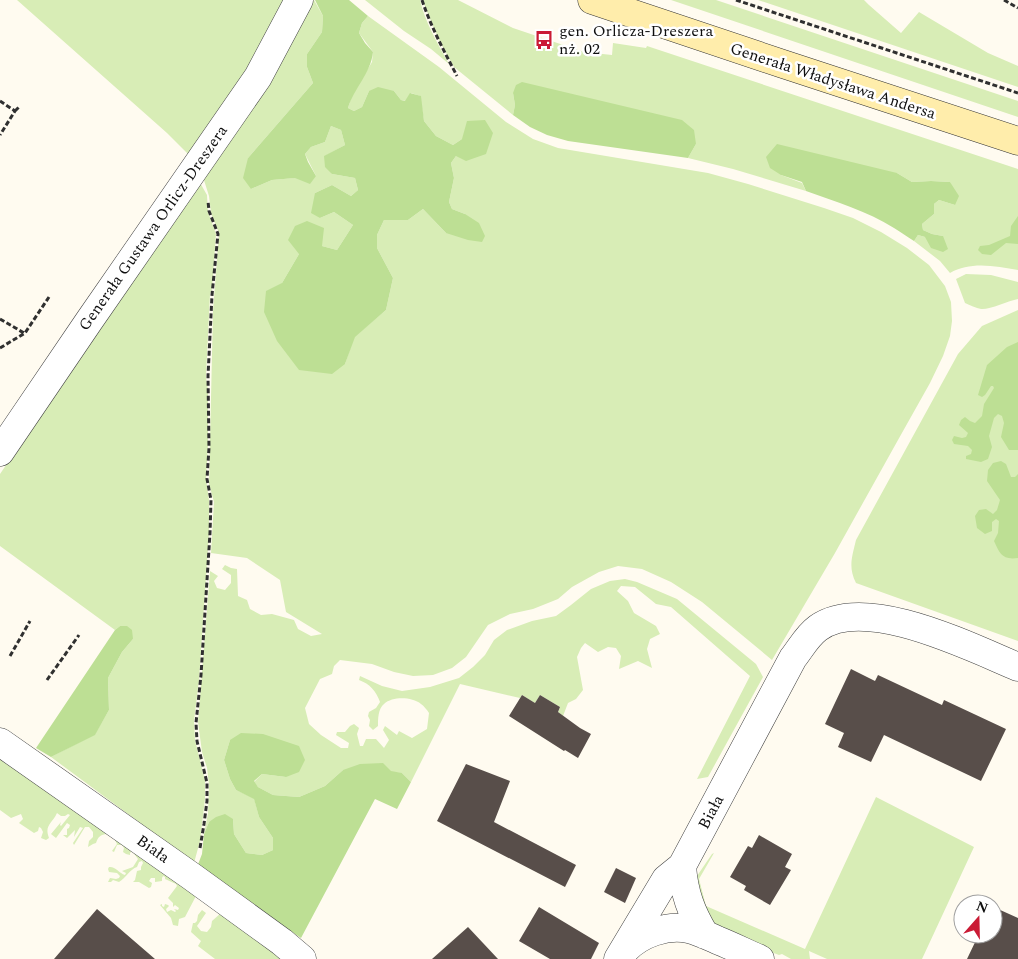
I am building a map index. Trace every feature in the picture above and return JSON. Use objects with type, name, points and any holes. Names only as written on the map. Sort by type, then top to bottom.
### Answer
[{"type":"main road","name":"Generała Władysława Andersa","points":[[592,0],[1018,142]]},
{"type":"street","name":"Generała Gustawa Orlicz-Dreszera","points":[[0,452],[258,77],[299,0]]},
{"type":"street","name":"Biała","points":[[618,959],[666,880],[682,866],[794,658],[811,634],[824,624],[841,618],[870,617],[901,622],[1018,667]]},
{"type":"street","name":"Biała","points":[[0,742],[191,876],[282,942],[302,959]]},
{"type":"street","points":[[682,866],[685,894],[705,935]]},
{"type":"street","points":[[618,959],[625,949],[635,941],[656,931],[683,928],[705,935],[760,959]]},
{"type":"path","points":[[422,0],[437,39],[458,76]]},
{"type":"path","points":[[736,0],[1018,93]]},
{"type":"path","points":[[1004,0],[1018,8]]},
{"type":"path","points":[[0,101],[15,111]]},
{"type":"path","points":[[0,134],[19,107]]},
{"type":"path","points":[[191,876],[202,840],[207,800],[207,783],[196,723],[210,533],[211,500],[207,479],[209,448],[208,376],[212,295],[218,234],[209,211],[208,196],[195,168]]},
{"type":"path","points":[[0,348],[25,333],[49,297]]},
{"type":"path","points":[[0,319],[25,333]]},
{"type":"path","points":[[10,656],[30,621]]},
{"type":"path","points":[[47,680],[79,635]]},
{"type":"green space","points":[[17,0],[288,0],[251,65],[190,156],[167,133]]},
{"type":"green space","points":[[314,0],[323,16],[322,32],[307,54],[307,67],[313,83],[248,158],[251,189],[272,180],[316,176],[305,154],[311,147],[325,142],[331,126],[341,130],[345,145],[325,156],[332,174],[355,178],[358,190],[351,196],[332,185],[315,193],[320,218],[334,212],[353,225],[337,250],[322,246],[299,254],[282,283],[345,364],[354,337],[386,310],[393,278],[377,248],[377,235],[384,220],[408,220],[423,209],[446,233],[465,214],[452,209],[449,202],[454,178],[451,163],[456,156],[462,139],[453,145],[436,136],[424,121],[420,96],[411,93],[406,101],[401,100],[394,91],[369,91],[362,107],[354,111],[348,108],[352,95],[372,62],[373,52],[359,33],[362,23],[368,16],[439,67],[506,122],[533,139],[558,148],[708,173],[853,218],[907,248],[929,265],[945,286],[951,302],[952,321],[950,336],[943,356],[930,383],[835,553],[772,660],[702,602],[671,582],[642,569],[618,566],[599,572],[572,587],[558,599],[533,609],[510,614],[488,625],[466,657],[452,668],[433,675],[413,676],[372,664],[340,660],[334,666],[332,674],[320,679],[305,708],[309,724],[321,735],[341,748],[348,748],[349,743],[336,735],[337,732],[345,732],[354,724],[359,728],[357,734],[360,746],[363,746],[366,739],[376,739],[384,748],[389,740],[383,730],[385,726],[397,735],[399,731],[412,738],[427,729],[429,713],[425,708],[417,702],[408,699],[388,701],[384,704],[379,714],[378,726],[373,730],[369,726],[369,712],[376,708],[380,702],[372,688],[359,680],[360,676],[382,686],[402,691],[430,687],[459,678],[485,655],[494,640],[507,630],[532,621],[556,616],[591,589],[610,581],[625,579],[637,582],[677,599],[756,664],[763,677],[708,777],[697,779],[750,676],[671,607],[656,604],[635,587],[621,586],[617,591],[628,601],[634,613],[656,626],[660,634],[650,639],[647,649],[652,668],[638,661],[619,669],[621,656],[616,648],[608,647],[598,652],[585,643],[577,657],[583,690],[576,699],[568,703],[563,716],[558,712],[560,707],[540,695],[535,703],[522,695],[520,698],[460,684],[411,782],[402,773],[343,770],[325,786],[299,797],[273,795],[258,787],[254,782],[262,774],[286,777],[230,740],[224,760],[230,779],[236,790],[254,798],[259,817],[273,838],[273,850],[262,855],[246,853],[234,834],[233,819],[209,822],[204,834],[208,813],[209,785],[198,722],[210,571],[218,576],[214,581],[217,588],[225,590],[231,583],[231,575],[222,569],[225,565],[237,569],[238,596],[247,600],[250,609],[261,615],[272,614],[294,620],[298,629],[311,636],[322,634],[286,612],[280,580],[247,558],[211,553],[214,502],[209,484],[213,311],[219,233],[211,213],[209,196],[203,177],[270,78]]},
{"type":"green space","points":[[315,0],[349,0],[368,16],[362,23],[359,33],[373,52],[372,60],[348,108],[354,111],[362,107],[369,91],[378,87],[394,91],[401,100],[405,101],[410,93],[421,96],[424,121],[436,136],[453,145],[462,139],[467,121],[485,120],[493,133],[486,154],[466,161],[456,156],[451,163],[454,178],[449,202],[452,209],[465,214],[479,223],[485,236],[482,242],[446,233],[423,209],[408,220],[384,220],[377,235],[377,248],[393,278],[386,310],[355,337],[345,364],[332,374],[299,370],[277,341],[264,312],[266,291],[282,283],[299,254],[288,240],[295,226],[307,221],[324,228],[322,246],[337,250],[353,225],[334,212],[320,218],[311,213],[315,193],[332,185],[351,196],[358,190],[355,178],[332,174],[325,167],[324,156],[345,145],[341,130],[331,126],[325,142],[311,147],[305,154],[316,176],[310,184],[295,178],[272,180],[251,189],[243,178],[248,158],[313,83],[307,67],[307,54],[322,32],[323,16]]},
{"type":"green space","points":[[365,0],[420,0],[428,25],[449,64],[404,31]]},
{"type":"green space","points":[[423,0],[458,0],[513,28],[584,52],[612,55],[613,43],[646,48],[647,46],[1018,169],[1018,270],[992,266],[975,266],[958,269],[950,273],[940,261],[914,241],[918,235],[925,237],[943,236],[923,230],[922,224],[934,214],[934,204],[939,200],[955,205],[950,182],[912,182],[897,173],[781,175],[802,183],[806,191],[733,169],[688,158],[696,144],[513,93],[515,105],[513,115],[454,67],[439,40]]},
{"type":"green space","points":[[671,0],[716,0],[1018,101],[1018,117]]},
{"type":"green space","points":[[758,0],[864,0],[901,33],[919,12],[988,53],[1018,66],[1018,87]]},
{"type":"green space","points":[[522,82],[682,120],[694,130],[696,144],[688,158],[568,141],[547,135],[530,127],[513,115],[515,105],[513,93],[516,85]]},
{"type":"green space","points":[[777,144],[897,173],[912,182],[950,182],[959,196],[955,205],[939,200],[934,204],[934,214],[922,224],[923,230],[943,236],[948,249],[943,252],[931,248],[925,237],[918,235],[914,241],[873,217],[806,191],[802,182],[781,175],[770,168],[766,157]]},
{"type":"green space","points":[[199,181],[207,195],[208,212],[216,234],[210,294],[206,377],[208,390],[208,446],[206,479],[209,500],[209,533],[199,680],[194,721],[195,740],[205,781],[205,799],[200,841],[194,863],[51,757],[95,734],[109,710],[108,678],[122,652],[133,639],[120,626],[115,630],[0,546],[0,474]]},
{"type":"green space","points":[[1018,216],[1018,244],[1006,243],[991,255],[982,254],[978,250],[980,246],[989,245],[1010,236],[1011,226]]},
{"type":"green space","points":[[966,274],[991,275],[1018,282],[1018,299],[984,309],[979,309],[965,303],[956,279]]},
{"type":"green space","points":[[1018,310],[1018,641],[856,583],[851,567],[856,540],[958,354],[982,326]]},
{"type":"green space","points":[[1018,342],[1018,450],[1009,450],[1001,437],[1004,423],[1002,416],[998,414],[994,418],[989,436],[992,447],[988,459],[981,462],[966,459],[966,456],[971,454],[972,450],[968,446],[954,444],[952,440],[954,436],[966,437],[968,433],[959,425],[961,420],[965,417],[975,423],[982,416],[984,404],[994,388],[991,386],[982,397],[978,395],[987,365],[1007,347]]},
{"type":"green space","points":[[1001,461],[1006,464],[1011,477],[1015,477],[1018,474],[1018,558],[1005,557],[998,549],[994,541],[998,533],[999,521],[996,519],[992,522],[992,531],[985,534],[977,528],[975,516],[979,510],[986,509],[993,514],[997,510],[1000,500],[987,481],[988,470],[993,463]]},
{"type":"green space","points":[[120,626],[127,626],[132,630],[133,639],[122,652],[108,678],[109,710],[95,735],[51,757],[36,748],[115,630]]},
{"type":"green space","points":[[241,733],[263,734],[299,746],[305,760],[299,772],[286,777],[262,774],[254,781],[258,787],[273,795],[299,797],[325,786],[343,770],[360,764],[383,763],[391,771],[402,773],[411,782],[397,809],[375,799],[301,938],[197,867],[202,854],[204,834],[209,822],[225,814],[233,819],[234,834],[246,853],[262,855],[273,850],[273,838],[259,817],[254,799],[236,790],[224,760],[230,740]]},
{"type":"green space","points":[[0,752],[288,959],[215,959],[198,946],[201,941],[191,932],[193,923],[197,921],[198,915],[202,910],[206,913],[197,926],[201,931],[207,932],[211,927],[212,921],[221,913],[196,896],[185,917],[179,919],[178,926],[173,925],[171,918],[160,905],[162,904],[164,907],[165,904],[169,906],[166,909],[167,912],[171,910],[175,912],[174,909],[178,910],[179,908],[175,905],[173,907],[173,903],[168,898],[177,886],[163,876],[162,881],[155,882],[155,878],[151,878],[149,881],[152,883],[149,888],[139,882],[133,882],[137,871],[141,870],[142,861],[119,882],[113,880],[108,882],[110,878],[116,879],[120,876],[117,873],[109,872],[109,867],[125,875],[126,873],[122,871],[133,867],[138,859],[132,851],[130,855],[123,852],[124,848],[122,845],[117,845],[114,852],[112,851],[117,844],[114,838],[106,834],[102,835],[96,843],[88,847],[89,841],[93,837],[93,832],[89,827],[85,827],[74,845],[73,843],[83,828],[80,827],[74,837],[75,830],[67,838],[63,835],[67,835],[67,829],[70,825],[67,823],[56,838],[51,834],[70,815],[61,816],[57,813],[48,827],[49,838],[46,840],[41,838],[43,832],[41,828],[39,827],[38,831],[34,833],[19,823],[23,819],[21,814],[11,818],[0,810]]},
{"type":"green space","points":[[876,797],[974,847],[922,959],[827,959],[809,951],[810,959],[791,959],[782,954],[779,955],[763,949],[710,923],[695,883],[697,876],[714,853],[699,879],[706,906],[805,949]]},
{"type":"building","points":[[851,669],[875,681],[878,675],[942,705],[944,700],[1006,729],[981,781],[884,735],[871,762],[838,747],[844,733],[825,724]]},
{"type":"building","points":[[522,695],[535,703],[540,695],[560,707],[558,712],[591,734],[578,758],[509,716]]},
{"type":"building","points":[[466,764],[510,781],[494,822],[576,865],[565,887],[437,821]]},
{"type":"building","points":[[759,835],[792,854],[785,867],[791,870],[770,905],[744,890],[746,886],[730,877],[748,846],[752,848]]},
{"type":"building","points":[[616,868],[636,878],[625,903],[604,892]]},
{"type":"building","points":[[539,907],[599,943],[591,959],[550,959],[519,941]]},
{"type":"building","points":[[97,909],[155,959],[54,959]]},
{"type":"building","points":[[1003,911],[1018,918],[1018,959],[967,959],[974,944],[1003,944]]},
{"type":"building","points":[[468,927],[498,959],[432,959]]},
{"type":"place","name":"gen. Orlicza-Dreszera nż. 02","points":[[544,40]]}]
